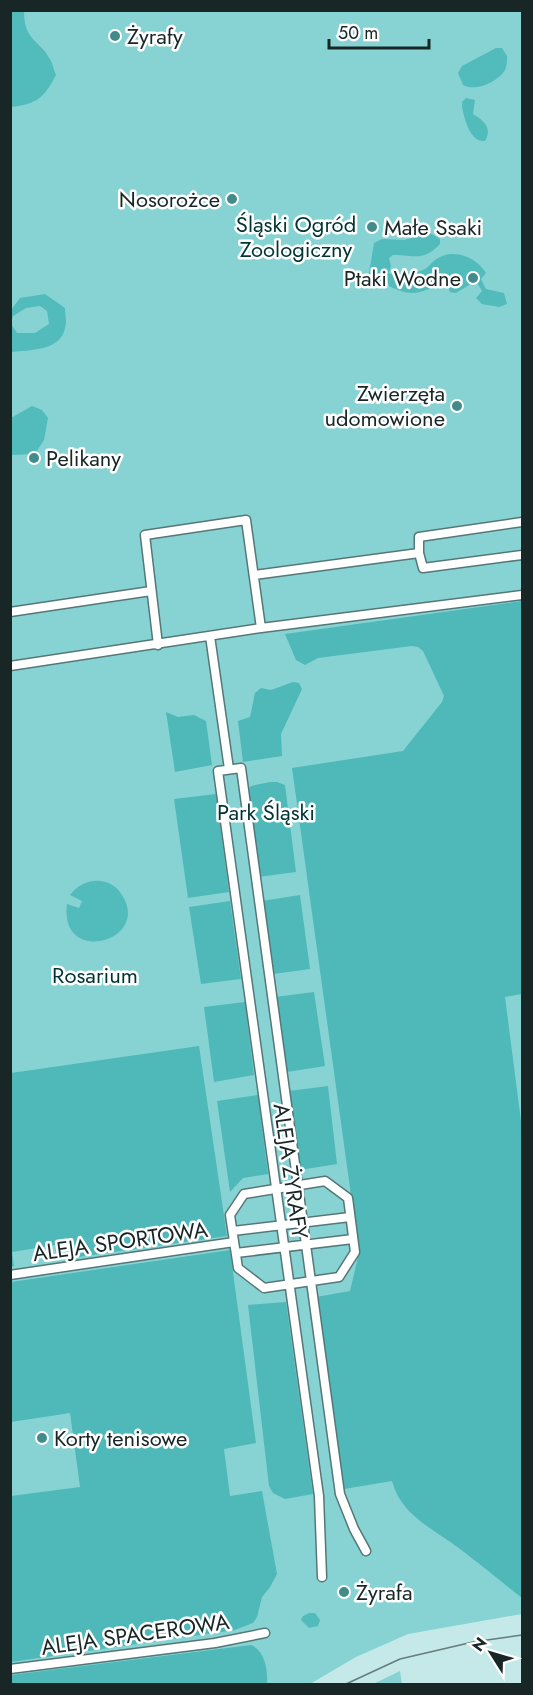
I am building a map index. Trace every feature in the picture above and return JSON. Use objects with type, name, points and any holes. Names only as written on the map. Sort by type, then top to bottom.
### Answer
[{"type":"street","points":[[158,645],[145,535],[246,520],[261,628]]},
{"type":"street","points":[[522,522],[419,537],[419,553],[423,568],[522,555]]},
{"type":"street","points":[[254,575],[419,553]]},
{"type":"street","points":[[10,612],[152,591]]},
{"type":"street","points":[[10,666],[261,628],[522,595]]},
{"type":"street","points":[[210,636],[229,769]]},
{"type":"street","name":"ALEJA ŻYRAFY","points":[[322,1577],[319,1496],[218,771],[241,768],[340,1494],[366,1551]]},
{"type":"street","points":[[325,1180],[348,1198],[355,1252],[339,1277],[264,1288],[238,1268],[230,1215],[244,1194],[297,1186],[325,1180]]},
{"type":"street","points":[[233,1231],[350,1217]]},
{"type":"street","points":[[236,1253],[353,1239]]},
{"type":"street","name":"ALEJA SPORTOWA","points":[[10,1275],[234,1242]]},
{"type":"street","name":"ALEJA SPACEROWA","points":[[10,1669],[215,1643],[265,1633]]},
{"type":"green space","name":"Park Śląski","points":[[11,11],[522,11],[522,1614],[408,1634],[356,1657],[310,1684],[11,1684]]},
{"type":"green space","points":[[522,601],[522,994],[505,997],[522,1129],[522,1598],[411,1513],[396,1493],[392,1481],[344,1489],[316,1297],[350,1291],[359,1253],[292,768],[403,751],[442,702],[444,696],[423,651],[418,647],[318,658],[305,665],[296,660],[285,634]]},
{"type":"green space","points":[[293,682],[299,683],[302,689],[281,734],[282,756],[243,762],[238,721],[250,717],[255,693],[261,688],[271,690]]},
{"type":"green space","points":[[166,712],[178,717],[194,715],[206,721],[212,765],[175,772]]},
{"type":"green space","points":[[270,782],[285,785],[296,872],[258,877],[247,790],[251,786]]},
{"type":"green space","points":[[216,794],[229,892],[188,898],[174,799]]},
{"type":"green space","points":[[300,895],[310,969],[273,974],[262,901]]},
{"type":"green space","points":[[230,901],[241,979],[201,984],[189,907]]},
{"type":"green space","points":[[314,992],[325,1066],[287,1072],[275,997]]},
{"type":"green space","points":[[245,1002],[254,1075],[214,1082],[204,1007]]},
{"type":"green space","points":[[199,1046],[227,1236],[57,1260],[55,1245],[12,1252],[14,1266],[11,1267],[11,1073]]},
{"type":"green space","points":[[328,1086],[337,1164],[300,1170],[289,1091]]},
{"type":"green space","points":[[258,1095],[268,1174],[243,1178],[230,1192],[217,1101]]},
{"type":"green space","points":[[230,1250],[256,1443],[224,1449],[230,1496],[262,1491],[277,1574],[262,1597],[257,1617],[253,1623],[235,1630],[11,1662],[11,1496],[80,1487],[70,1413],[11,1422],[11,1282]]},
{"type":"green space","points":[[286,1302],[313,1494],[285,1499],[273,1493],[269,1486],[248,1305]]},
{"type":"green space","points":[[251,1645],[260,1651],[266,1667],[267,1684],[11,1684],[11,1675]]},
{"type":"green space","points":[[400,1671],[402,1684],[373,1684]]},
{"type":"shaded area","points":[[11,10],[24,11],[30,35],[47,54],[56,75],[48,89],[34,102],[11,107]]},
{"type":"shaded area","points":[[496,48],[502,48],[507,56],[506,68],[502,74],[486,85],[468,87],[463,85],[458,73],[462,66]]},
{"type":"shaded area","points":[[466,98],[475,100],[473,114],[487,128],[485,141],[475,138],[469,129],[462,106]]},
{"type":"shaded area","points":[[430,233],[440,239],[440,244],[434,250],[422,256],[393,255],[389,258],[391,266],[389,273],[418,272],[446,255],[466,256],[486,273],[481,279],[486,289],[504,293],[507,304],[499,307],[482,304],[476,298],[482,291],[476,281],[456,293],[450,292],[446,281],[417,293],[397,290],[389,286],[387,280],[377,285],[372,284],[368,279],[374,243],[382,239],[404,240]]},
{"type":"shaded area","points":[[45,294],[65,308],[66,323],[62,336],[43,348],[11,352],[11,324],[17,333],[35,333],[49,324],[47,311],[40,306],[26,308],[13,316],[11,322],[11,310],[20,298]]},
{"type":"shaded area","points":[[32,406],[42,410],[48,418],[44,440],[35,454],[11,455],[11,418]]},
{"type":"shaded area","points":[[94,881],[107,882],[117,888],[128,911],[125,925],[116,935],[103,940],[89,941],[76,936],[68,924],[67,904],[79,908],[82,901],[70,895],[80,885]]},
{"type":"shaded area","points":[[309,1613],[315,1613],[320,1620],[318,1626],[309,1628],[301,1620]]},
{"type":"tram line","points":[[346,1684],[400,1659],[473,1642],[522,1635]]},
{"type":"place","name":"Żyrafy","points":[[115,36]]},
{"type":"place","name":"Nosorożce","points":[[232,199]]},
{"type":"place","name":"Małe Ssaki","points":[[372,227]]},
{"type":"place","name":"Ptaki Wodne","points":[[473,278]]},
{"type":"place","name":"Zwierzęta udomowione","points":[[457,406]]},
{"type":"place","name":"Pelikany","points":[[34,458]]},
{"type":"place","name":"Korty tenisowe","points":[[42,1438]]},
{"type":"place","name":"Żyrafa","points":[[344,1592]]},
{"type":"park label","name":"Śląski Ogród Zoologiczny","points":[[296,236]]},
{"type":"park label","name":"Rosarium","points":[[95,975]]}]
